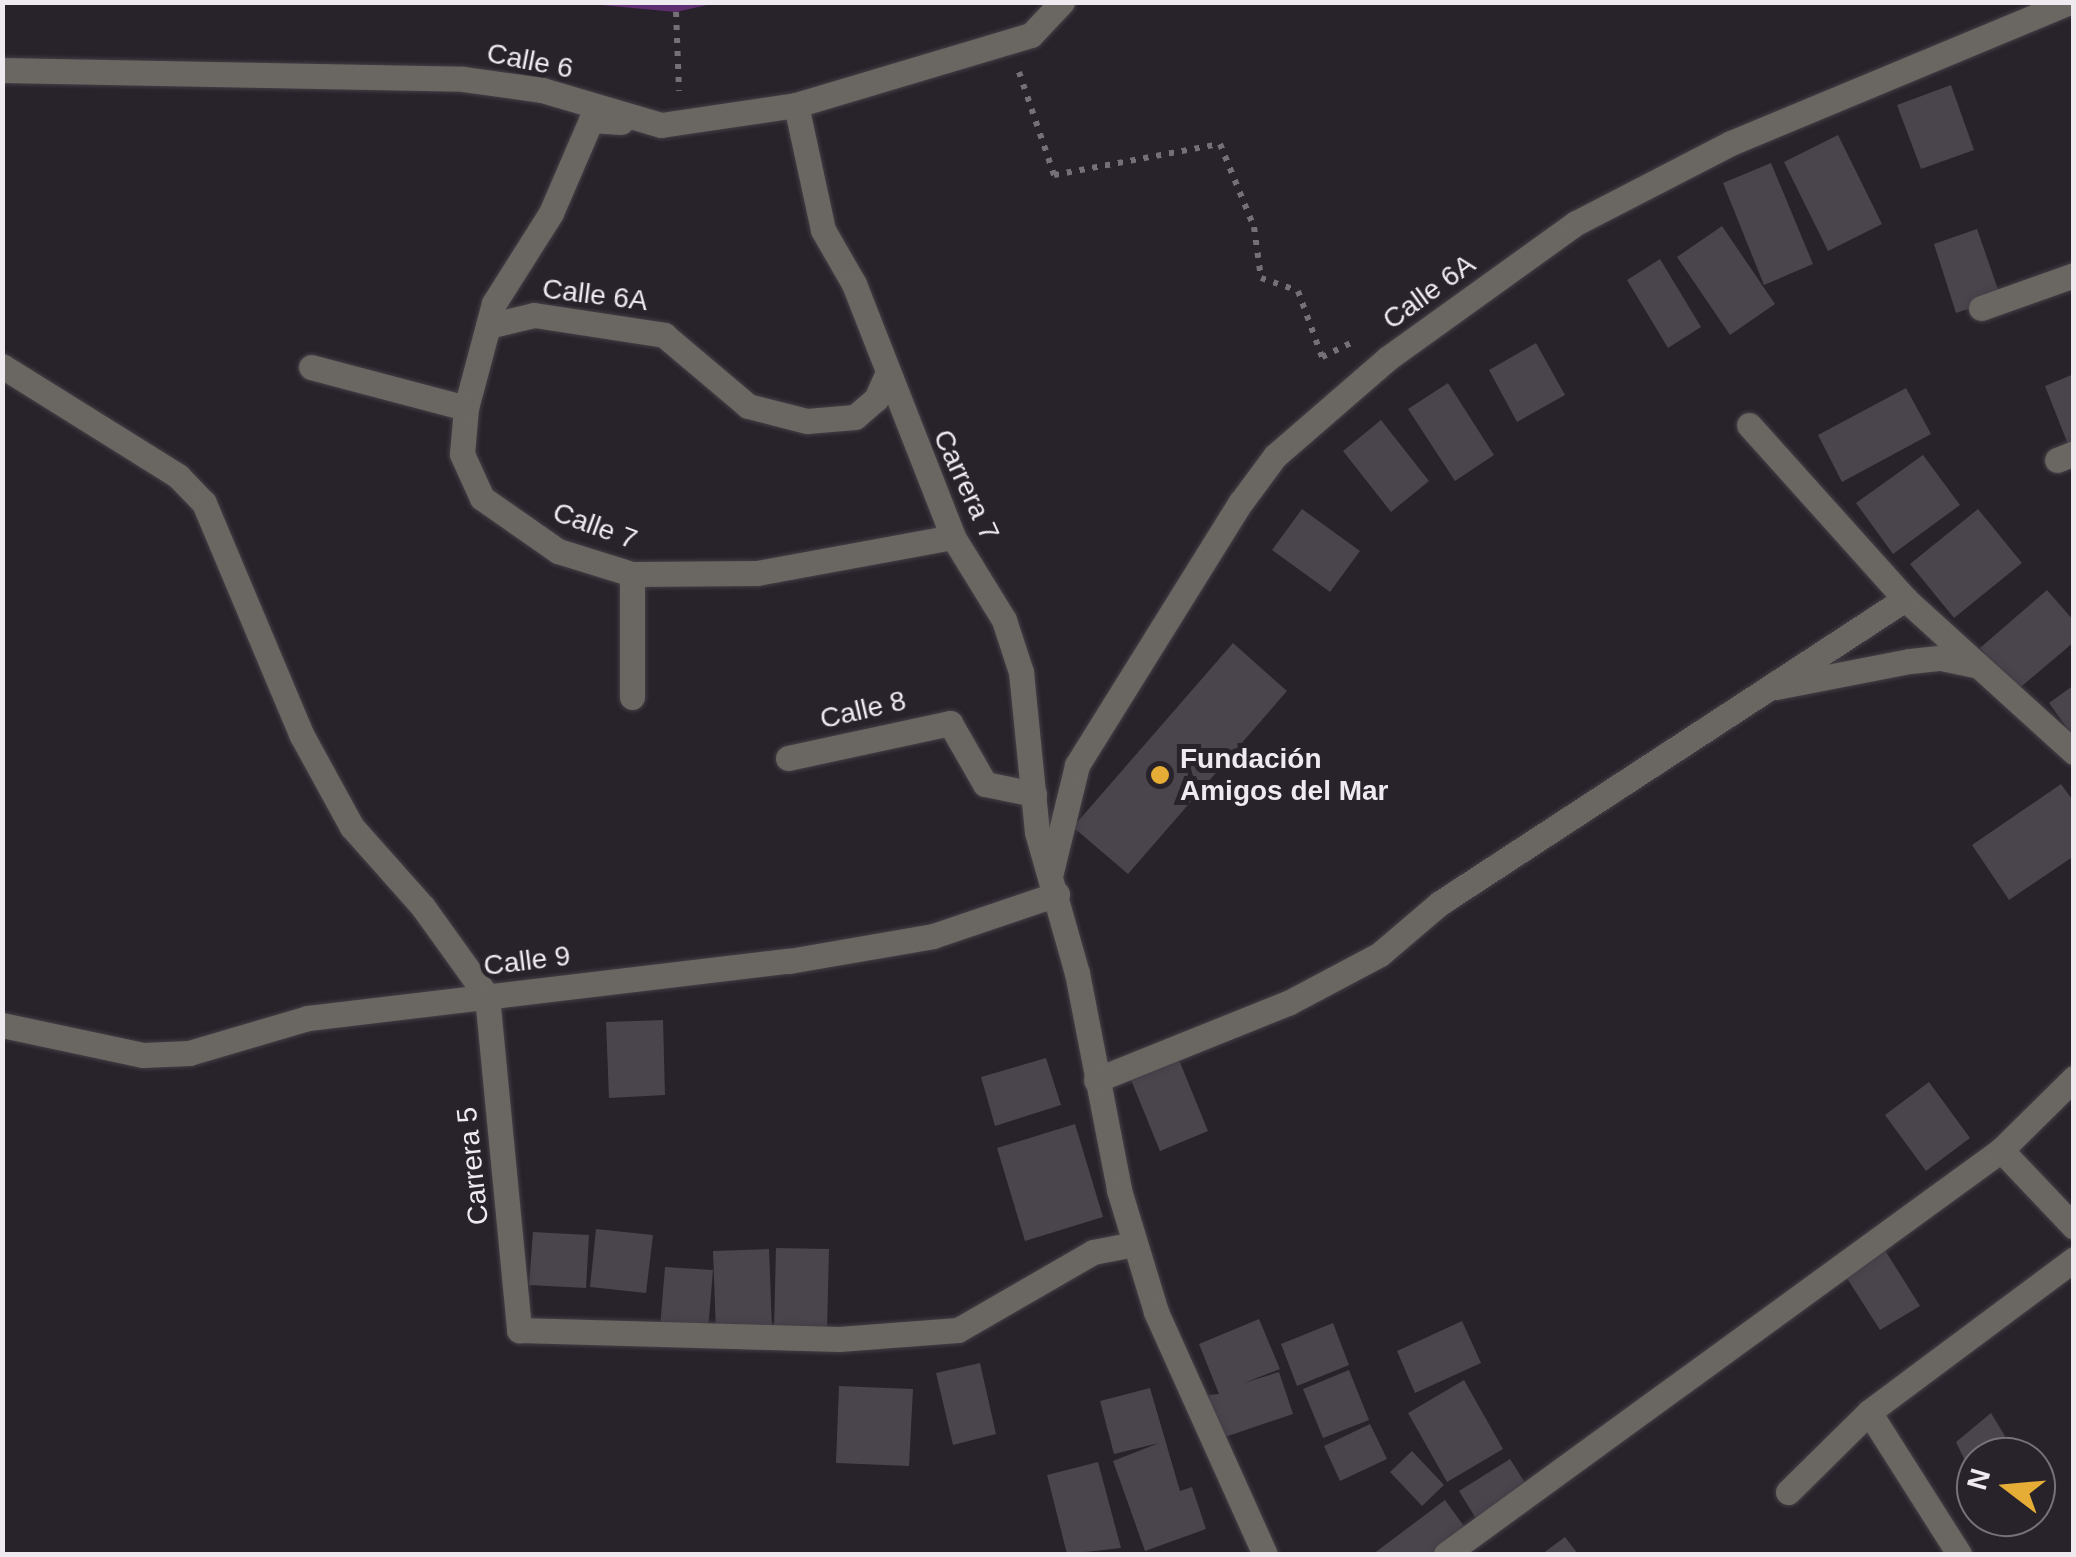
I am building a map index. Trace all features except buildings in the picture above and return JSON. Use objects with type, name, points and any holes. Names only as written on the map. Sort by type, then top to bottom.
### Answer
[{"type":"street","points":[[1031,35],[1062,2]]},
{"type":"street","name":"Calle 6A","points":[[1054,884],[1076,765],[1240,502],[1275,456],[1388,358],[1576,224],[1731,143],[2070,2]]},
{"type":"street","name":"Calle 6","points":[[2,70],[463,79],[542,90],[671,123],[796,105],[1031,35]]},
{"type":"street","name":"Carrera 7","points":[[796,105],[823,230],[854,284],[886,378],[952,537],[1004,620],[1021,672],[1034,794],[1134,1244],[1156,1312],[1265,1554]]},
{"type":"street","name":"Calle 7","points":[[671,123],[591,120],[551,213],[494,303],[466,408],[462,454],[482,498],[558,551],[632,574],[757,573],[952,537]]},
{"type":"street","points":[[1981,308],[2074,276]]},
{"type":"street","name":"Calle 6A","points":[[488,326],[534,315],[664,335],[748,406],[807,420],[855,416],[876,399],[886,378]]},
{"type":"street","points":[[2,366],[178,476],[204,503],[302,734],[352,826],[423,907],[487,996]]},
{"type":"street","points":[[311,368],[466,408]]},
{"type":"street","points":[[1749,425],[1905,600],[2074,752]]},
{"type":"street","points":[[632,574],[632,698]]},
{"type":"street","points":[[1096,1080],[1288,1003],[1380,954],[1440,903],[1905,600]]},
{"type":"street","points":[[1762,690],[1910,661],[1941,658],[1975,666]]},
{"type":"street","name":"Calle 8","points":[[788,758],[950,724],[985,784],[1034,794]]},
{"type":"street","name":"Calle 9","points":[[2,1025],[143,1055],[189,1053],[308,1018],[790,961],[915,939],[1054,884]]},
{"type":"street","name":"Carrera 5","points":[[487,996],[520,1330],[839,1338],[958,1330],[1094,1252],[1134,1244]]},
{"type":"street","points":[[1446,1554],[2001,1150],[2074,1078]]},
{"type":"street","points":[[2001,1150],[2074,1226]]},
{"type":"street","points":[[1788,1492],[1869,1412],[2074,1259]]},
{"type":"street","points":[[1869,1412],[1959,1554]]},
{"type":"path","points":[[671,123],[676,12]]},
{"type":"path","points":[[1031,35],[1017,78],[1054,175],[1220,144],[1254,227],[1261,278],[1298,291],[1322,357],[1382,329],[1388,358]]},
{"type":"shaded area","points":[[579,3],[716,3],[676,12]]},
{"type":"place","name":"Fundación Amigos del Mar","points":[[1160,775]]}]
